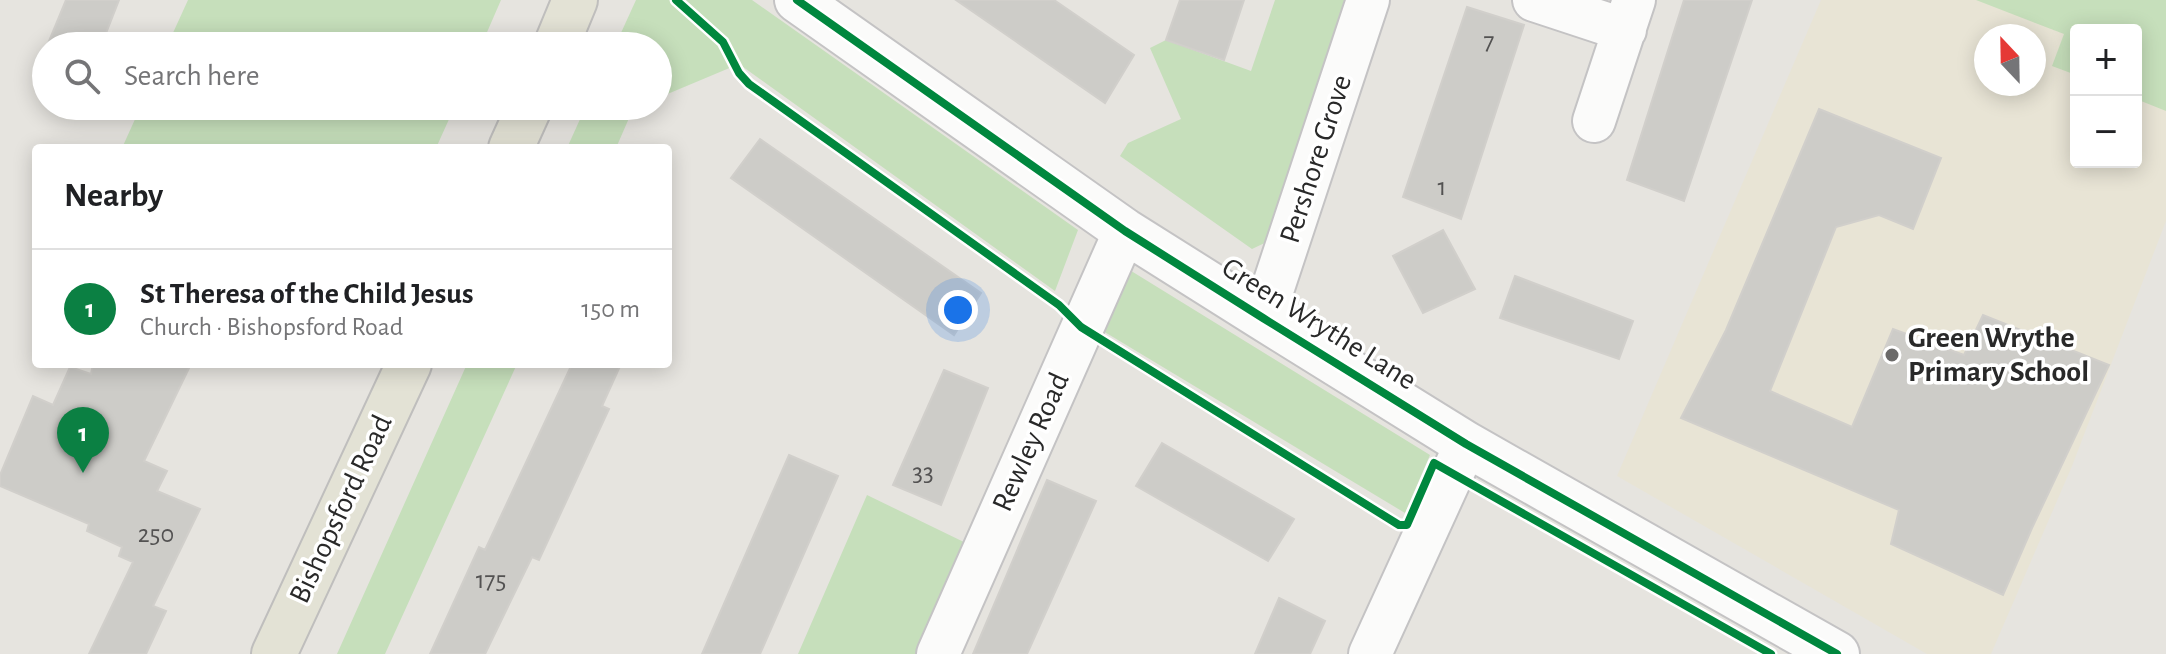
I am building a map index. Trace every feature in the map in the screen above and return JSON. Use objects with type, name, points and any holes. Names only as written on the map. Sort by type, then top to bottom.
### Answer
[{"type":"main road","points":[[562,32],[575,0]]},
{"type":"main road","points":[[513,144],[524,120]]},
{"type":"main road","name":"Bishopsford Road","points":[[274,654],[407,368]]},
{"type":"street","name":"Green Wrythe Lane","points":[[797,0],[1125,231],[1263,318],[1466,444],[1837,654]]},
{"type":"street","name":"Pershore Grove","points":[[1263,318],[1368,0]]},
{"type":"street","points":[[1534,0],[1629,15],[1594,121]]},
{"type":"street","name":"Rewley Road","points":[[938,654],[1125,231]]},
{"type":"street","points":[[1370,654],[1466,444]]},
{"type":"shaded area","name":"Green Wrythe Primary School","points":[[1821,0],[2166,0],[2166,221],[2072,466],[1991,654],[1927,654],[1617,476]]},
{"type":"green space","points":[[188,0],[501,0],[487,32],[173,32]]},
{"type":"green space","points":[[636,0],[752,0],[1078,230],[1055,291],[739,64],[672,92],[672,32],[621,32]]},
{"type":"green space","points":[[1275,0],[1353,0],[1273,239],[1252,249],[1120,156],[1128,143],[1181,119],[1150,48],[1166,40],[1251,71]]},
{"type":"green space","points":[[1976,0],[2166,0],[2166,111],[2142,101],[2142,24],[2070,24],[2070,73],[2052,66],[2064,34],[2046,27],[2046,24],[2038,24]]},
{"type":"green space","points":[[135,120],[449,120],[438,144],[124,144]]},
{"type":"green space","points":[[580,120],[628,120],[618,144],[569,144]]},
{"type":"green space","points":[[1128,269],[1430,455],[1405,513],[1093,325]]},
{"type":"green space","points":[[465,368],[515,368],[385,654],[337,654]]},
{"type":"green space","points":[[867,495],[970,545],[923,654],[798,654]]},
{"type":"building","points":[[66,0],[119,0],[106,32],[53,32]]},
{"type":"building","points":[[956,0],[1054,0],[1134,55],[1105,103]]},
{"type":"building","points":[[1180,0],[1244,0],[1224,60],[1166,40]]},
{"type":"building","points":[[1684,0],[1752,0],[1684,201],[1627,180]]},
{"type":"building","points":[[1467,7],[1524,25],[1461,219],[1403,197]]},
{"type":"building","points":[[1819,109],[1941,158],[1913,229],[1879,215],[1836,227],[1770,391],[1852,427],[1893,329],[1964,355],[1983,315],[2109,365],[2003,595],[1891,544],[1899,510],[1681,418],[1726,330]]},
{"type":"building","points":[[760,139],[981,293],[954,335],[731,178]]},
{"type":"building","points":[[1443,230],[1475,289],[1423,313],[1393,256]]},
{"type":"building","points":[[1515,276],[1633,321],[1619,359],[1500,318]]},
{"type":"building","points":[[70,368],[91,374],[92,368],[189,368],[144,461],[167,471],[157,491],[200,509],[153,606],[166,611],[146,654],[89,654],[133,562],[119,556],[122,547],[87,531],[89,524],[0,486],[0,475],[33,396],[53,405]]},
{"type":"building","points":[[570,368],[619,368],[602,406],[609,409],[539,560],[532,557],[485,654],[430,654],[479,547],[485,550]]},
{"type":"building","points":[[944,370],[988,388],[941,505],[893,485]]},
{"type":"building","points":[[1162,443],[1294,519],[1268,561],[1136,486]]},
{"type":"building","points":[[789,455],[838,476],[760,654],[702,654]]},
{"type":"building","points":[[1047,480],[1096,501],[1027,654],[973,654]]},
{"type":"building","points":[[1279,598],[1325,621],[1310,654],[1255,654]]},
{"type":"cycle path","points":[[676,0],[723,42],[739,73],[749,84],[1059,305],[1081,327],[1399,525],[1407,525],[1434,463],[1771,654]]},
{"type":"cycle path","points":[[797,0],[1125,231],[1263,318],[1466,444],[1837,654]]},
{"type":"place","name":"Green Wrythe Primary School","points":[[1892,355]]},
{"type":"place","name":"St Theresa of the Child Jesus","points":[[83,473]]}]
